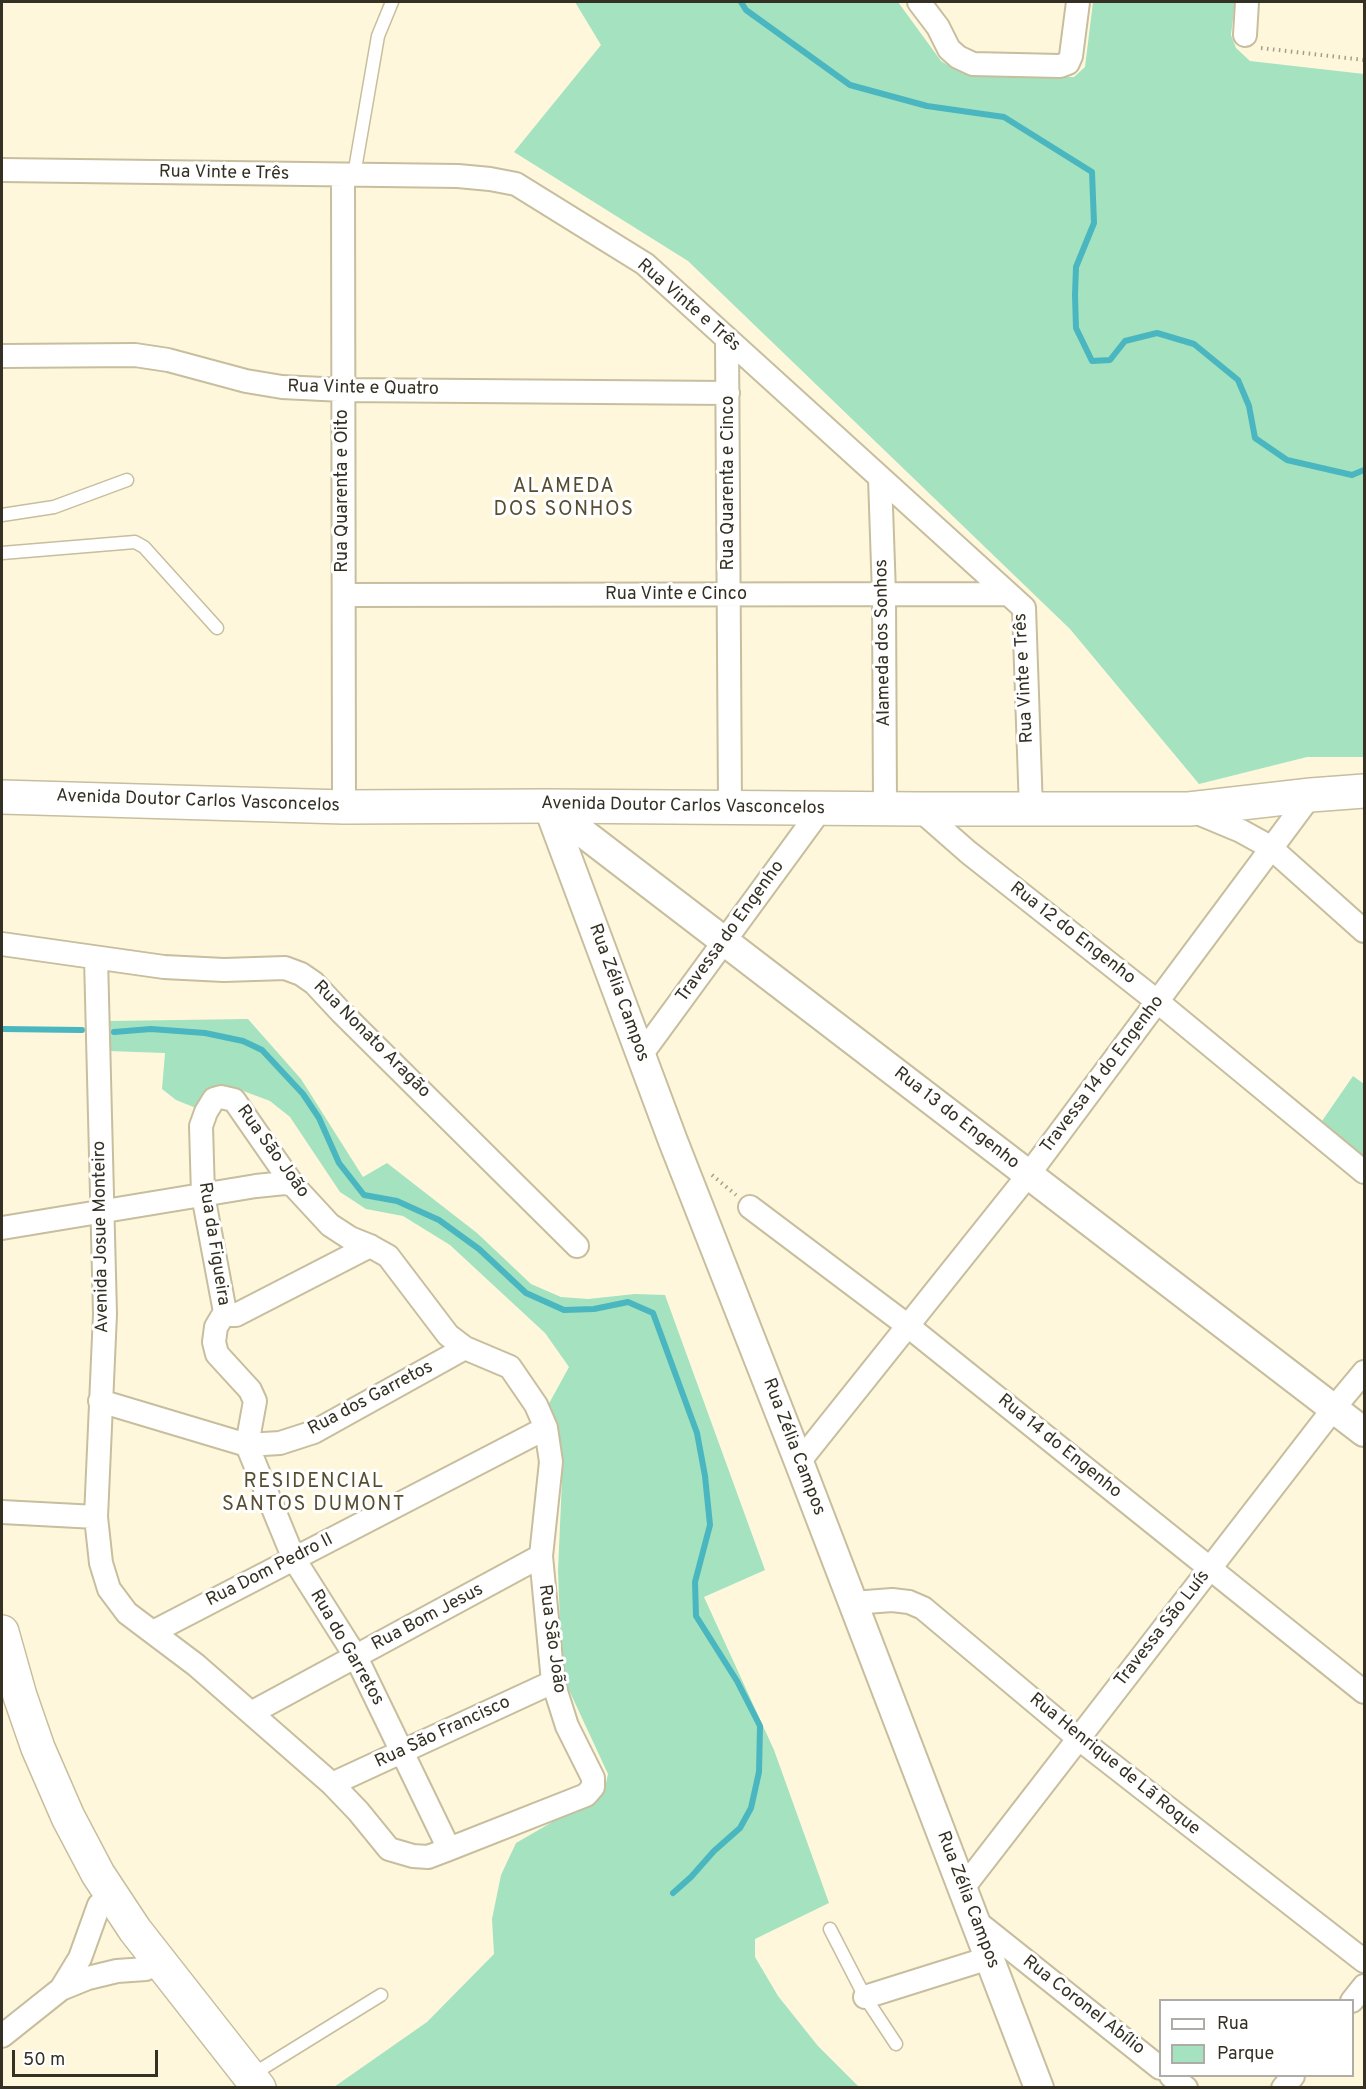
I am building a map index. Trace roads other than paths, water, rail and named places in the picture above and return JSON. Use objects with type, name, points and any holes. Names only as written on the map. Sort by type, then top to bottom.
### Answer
[{"type":"main road","name":"Avenida Doutor Carlos Vasconcelos","points":[[2,797],[344,807],[548,806],[1031,810],[1189,809],[1365,791]]},
{"type":"main road","points":[[2,1632],[38,1748],[68,1817],[98,1874],[105,1900],[122,1940],[152,1964],[248,2084]]},
{"type":"main road","points":[[2,1705],[24,1763],[50,1820],[86,1886],[105,1900]]},
{"type":"street","points":[[919,2],[938,27],[949,49],[958,57],[973,64],[1060,66],[1068,63],[1071,56],[1078,2]]},
{"type":"street","points":[[938,27],[941,2]]},
{"type":"street","points":[[1245,34],[1247,2]]},
{"type":"street","name":"Rua Vinte e Três","points":[[2,170],[458,176],[490,179],[516,184],[645,264],[1024,608],[1031,810]]},
{"type":"street","name":"Rua Quarenta e Oito","points":[[344,807],[343,390],[348,175]]},
{"type":"street","name":"Rua Quarenta e Cinco","points":[[727,340],[730,807]]},
{"type":"street","name":"Rua Vinte e Quatro","points":[[2,356],[135,355],[168,360],[246,381],[282,387],[343,390],[728,393]]},
{"type":"street","name":"Alameda dos Sonhos","points":[[880,478],[884,594],[885,808]]},
{"type":"street","name":"Rua Vinte e Cinco","points":[[344,595],[1007,594]]},
{"type":"street","name":"Travessa 14 do Engenho","points":[[800,1462],[1029,1174],[1270,847],[1311,795]]},
{"type":"street","name":"Rua 13 do Engenho","points":[[548,806],[1365,1432]]},
{"type":"street","name":"Rua Zélia Campos","points":[[548,806],[730,1290],[800,1462],[1039,2088]]},
{"type":"street","name":"Travessa do Engenho","points":[[641,1055],[821,809]]},
{"type":"street","name":"Rua 12 do Engenho","points":[[919,809],[968,852],[1158,1002],[1365,1173]]},
{"type":"street","points":[[1189,809],[1241,831],[1270,847],[1365,931]]},
{"type":"street","name":"Rua Nonato Aragão","points":[[2,944],[164,967],[224,970],[285,968],[301,974],[314,983],[577,1245]]},
{"type":"street","name":"Avenida Josue Monteiro","points":[[96,958],[105,1314],[96,1516]]},
{"type":"street","name":"Rua São João","points":[[96,1516],[101,1563],[109,1588],[127,1613],[196,1665],[332,1784],[389,1849],[412,1856],[428,1857],[586,1795],[592,1787],[593,1778],[567,1725],[553,1682],[541,1556],[551,1462],[546,1428],[536,1405],[510,1367],[465,1348],[448,1335],[388,1257],[370,1245],[350,1238],[330,1226],[293,1185],[234,1101],[218,1098]]},
{"type":"street","name":"Rua da Figueira","points":[[218,1098],[206,1112],[201,1126],[203,1196],[225,1312],[216,1327],[214,1342],[217,1354],[250,1390],[255,1401],[247,1445]]},
{"type":"street","points":[[2,1228],[256,1186],[293,1185]]},
{"type":"street","name":"Rua 14 do Engenho","points":[[750,1207],[908,1326],[1365,1692]]},
{"type":"street","points":[[225,1312],[236,1315],[370,1245]]},
{"type":"street","name":"Rua dos Garretos","points":[[100,1401],[247,1445],[280,1443],[314,1432],[465,1348]]},
{"type":"street","name":"Travessa São Luís","points":[[963,1888],[1334,1408],[1365,1372]]},
{"type":"street","name":"Rua Dom Pedro II","points":[[153,1632],[546,1428]]},
{"type":"street","name":"Rua do Garretos","points":[[247,1445],[294,1558],[356,1657],[449,1849]]},
{"type":"street","points":[[2,1512],[96,1516]]},
{"type":"street","name":"Rua Bom Jesus","points":[[251,1713],[541,1556]]},
{"type":"street","name":"Rua Henrique de Lã Roque","points":[[853,1603],[892,1600],[909,1602],[923,1608],[1078,1738],[1365,1961]]},
{"type":"street","name":"Rua São Francisco","points":[[332,1784],[553,1682]]},
{"type":"street","points":[[61,1989],[80,1958],[105,1900]]},
{"type":"street","name":"Rua Coronel Abílio","points":[[976,1922],[1159,2066]]},
{"type":"street","points":[[865,1998],[989,1958]]},
{"type":"street","points":[[2,2036],[61,1989],[88,1978],[152,1964]]},
{"type":"street","points":[[1354,2000],[1365,1986]]},
{"type":"street","points":[[1172,2077],[1186,2088]]},
{"type":"lane","points":[[348,175],[378,36],[392,2]]},
{"type":"lane","points":[[2,515],[54,507],[127,480]]},
{"type":"lane","points":[[2,553],[135,542],[144,546],[217,628]]},
{"type":"lane","points":[[830,1929],[865,1998],[896,2044]]},
{"type":"lane","points":[[248,2084],[381,1995]]},
{"type":"waterway","points":[[741,2],[746,10],[850,85],[927,106],[1004,117],[1092,172],[1094,223],[1076,267],[1075,295],[1076,328],[1092,361],[1110,360],[1125,341],[1157,333],[1194,344],[1238,380],[1249,406],[1255,438],[1287,460],[1352,475],[1364,470]]},
{"type":"waterway","points":[[2,1029],[82,1030]]},
{"type":"waterway","points":[[114,1032],[151,1029],[205,1033],[243,1041],[262,1050],[303,1094],[319,1118],[339,1163],[364,1195],[397,1201],[439,1220],[479,1249],[526,1293],[564,1310],[594,1309],[628,1302],[653,1313],[697,1433],[705,1476],[710,1525],[695,1582],[696,1616],[737,1681],[760,1726],[759,1772],[751,1808],[740,1828],[673,1893]]},
{"type":"district","name":"ALAMEDA DOS SONHOS","points":[[564,500]]},
{"type":"district","name":"RESIDENCIAL SANTOS DUMONT","points":[[314,1494]]}]
